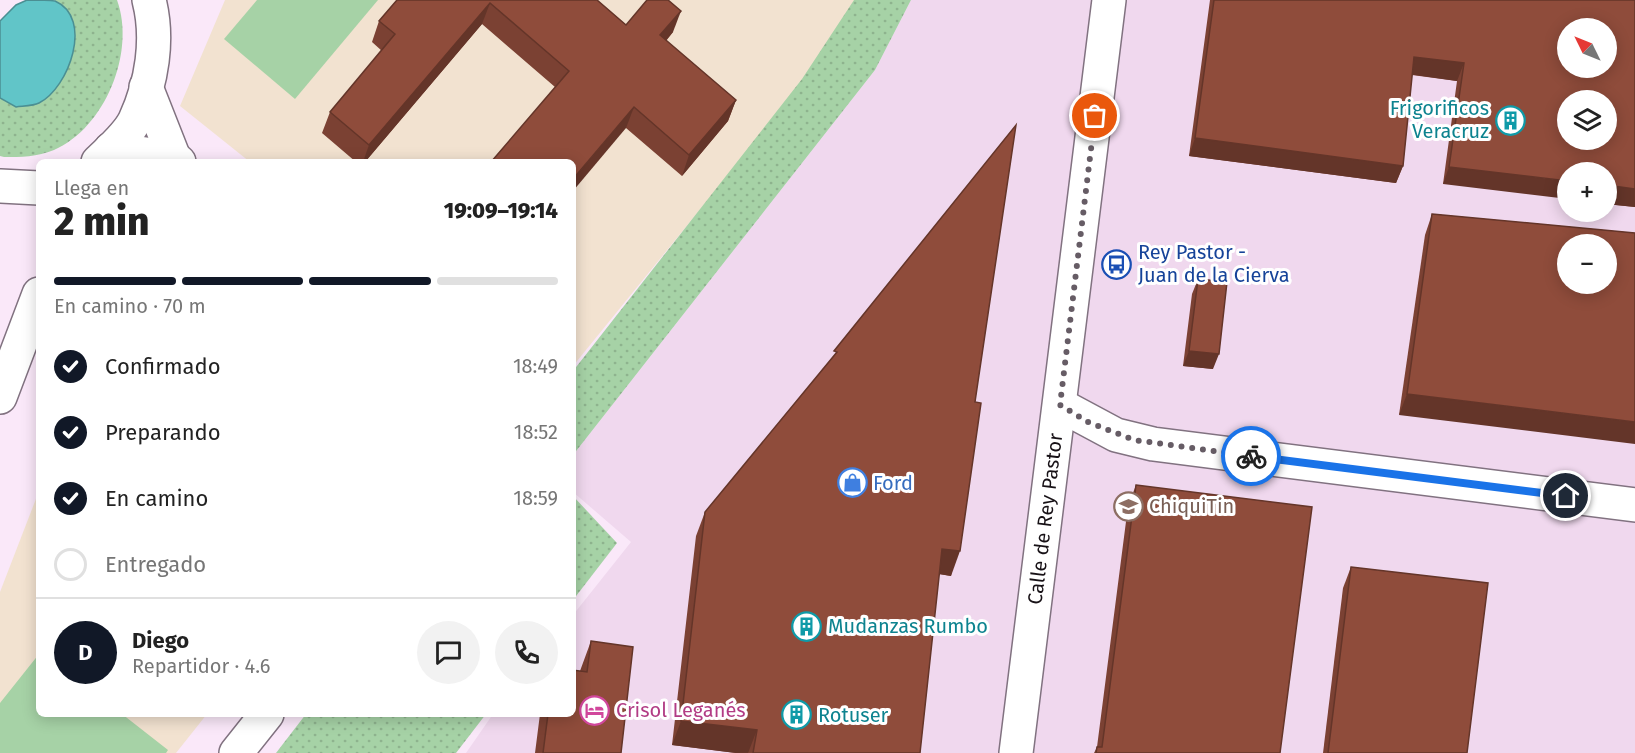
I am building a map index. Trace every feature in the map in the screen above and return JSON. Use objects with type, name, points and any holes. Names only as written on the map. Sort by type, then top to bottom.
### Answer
[{"type":"main road","points":[[105,155],[135,122],[146,87],[154,52],[154,18],[149,0]]},
{"type":"main road","name":"Calle de Rey Pastor","points":[[1016,753],[1109,0]]},
{"type":"main road","points":[[146,87],[176,159]]},
{"type":"main road","points":[[105,155],[162,159]]},
{"type":"main road","points":[[0,186],[36,188]]},
{"type":"main road","points":[[0,397],[36,302]]},
{"type":"main road","points":[[1060,405],[1116,435],[1153,444],[1635,505]]},
{"type":"main road","points":[[236,753],[265,717]]},
{"type":"shaded area","points":[[225,0],[856,0],[789,100],[576,362],[576,159],[246,159],[180,106]]},
{"type":"shaded area","points":[[911,0],[1635,0],[1635,753],[466,753],[491,717],[576,717],[576,611],[631,542],[576,495],[576,451],[875,70]]},
{"type":"shaded area","points":[[36,499],[36,717],[205,717],[176,753],[0,753],[0,592]]},
{"type":"green space","points":[[54,0],[117,0],[122,20],[122,42],[119,65],[112,86],[88,125],[72,139],[54,150],[41,154],[23,157],[0,156],[0,98],[16,107],[64,8]]},
{"type":"green space","points":[[257,0],[378,0],[295,99],[224,39]]},
{"type":"green space","points":[[854,0],[911,0],[875,70],[576,451],[576,367],[802,79]]},
{"type":"green space","points":[[576,499],[617,543],[576,596]]},
{"type":"green space","points":[[36,658],[36,717],[126,717],[168,750],[166,753],[0,753],[0,703]]},
{"type":"green space","points":[[304,717],[484,717],[456,753],[276,753]]},
{"type":"water","points":[[27,0],[55,1],[67,10],[73,22],[75,37],[68,69],[50,95],[37,104],[16,107],[0,98],[0,21],[16,5]]},
{"type":"building","points":[[397,0],[597,0],[626,25],[647,0],[668,0],[681,11],[660,35],[736,100],[689,155],[634,107],[576,175],[576,159],[494,159],[569,71],[490,3],[369,145],[330,112],[395,34],[379,21]]},
{"type":"building","points":[[1214,0],[1635,0],[1635,189],[1617,187],[1617,162],[1557,162],[1557,180],[1449,167],[1464,63],[1414,57],[1403,166],[1195,138]]},
{"type":"building","points":[[1016,125],[975,402],[981,403],[960,551],[942,549],[920,753],[753,753],[757,730],[681,721],[705,512],[837,352],[834,351]]},
{"type":"building","points":[[1432,214],[1635,233],[1635,422],[1407,394]]},
{"type":"building","points":[[1198,279],[1227,282],[1219,354],[1189,351]]},
{"type":"building","points":[[1136,485],[1312,507],[1280,753],[1096,753],[1097,747],[1102,747]]},
{"type":"building","points":[[1351,567],[1488,583],[1467,753],[1328,753]]},
{"type":"building","name":"Crisol Leganés","points":[[591,641],[633,647],[621,753],[543,753],[548,717],[576,717],[576,670],[587,672]]},
{"type":"way so far","points":[[1095,116],[1060,405],[1088,422],[1116,435],[1134,440],[1251,456]]},
{"type":"place","name":"Frigorificos Veracruz","points":[[1510,120]]},
{"type":"place","name":"Rey Pastor - Juan de la Cierva","points":[[1117,264]]},
{"type":"place","name":"Ford","points":[[852,483]]},
{"type":"place","name":"ChiquiTin","points":[[1128,506]]},
{"type":"place","name":"Mudanzas Rumbo","points":[[807,626]]},
{"type":"place","name":"Crisol Leganés","points":[[595,710]]},
{"type":"place","name":"Rotuser","points":[[797,715]]},
{"type":"route","points":[[1251,456],[1566,496]]}]
